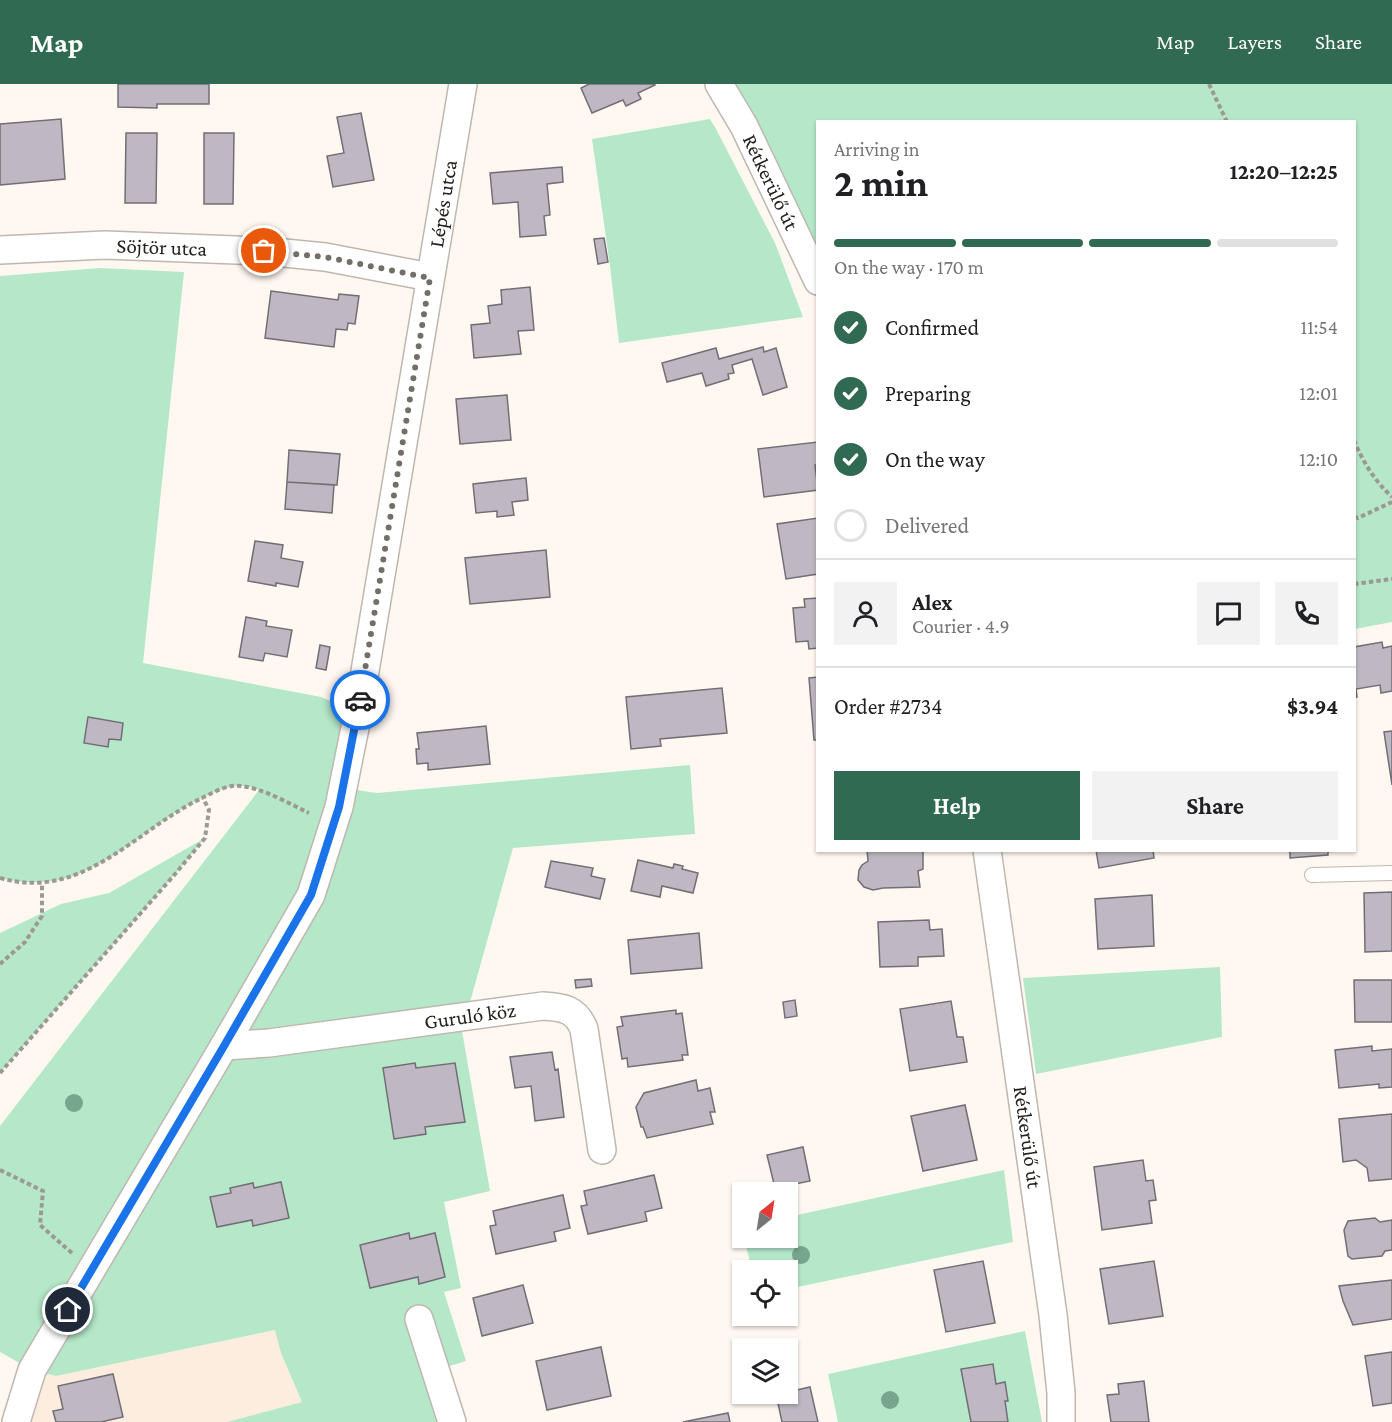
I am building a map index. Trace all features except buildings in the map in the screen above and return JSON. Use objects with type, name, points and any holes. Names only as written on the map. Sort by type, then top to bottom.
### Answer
[{"type":"street","name":"Lépés utca","points":[[16,1422],[32,1370],[311,895],[339,807],[358,713],[463,84]]},
{"type":"street","name":"Rétkerülő út","points":[[719,84],[744,126],[816,277]]},
{"type":"street","name":"Söjtör utca","points":[[0,250],[105,245],[264,251],[325,257],[430,278]]},
{"type":"street","name":"Rétkerülő út","points":[[987,852],[1053,1315],[1061,1393],[1061,1422]]},
{"type":"street","name":"Guruló köz","points":[[224,1046],[269,1044],[543,1006],[560,1007],[574,1013],[584,1029],[602,1150]]},
{"type":"street","points":[[419,1319],[452,1422]]},
{"type":"lane","points":[[1312,875],[1392,873]]},
{"type":"path","points":[[1209,84],[1226,120]]},
{"type":"path","points":[[1356,445],[1373,476],[1392,497]]},
{"type":"path","points":[[1356,518],[1392,502]]},
{"type":"path","points":[[1356,584],[1392,579]]},
{"type":"path","points":[[0,878],[42,883],[80,874],[118,854],[143,834],[191,803],[220,789],[239,785],[259,790],[319,818],[339,807]]},
{"type":"path","points":[[0,1073],[205,838],[208,810],[202,798]]},
{"type":"path","points":[[0,964],[25,942],[42,916],[42,883]]},
{"type":"path","points":[[0,1170],[43,1191],[40,1225],[91,1270]]},
{"type":"shaded area","points":[[276,1330],[281,1353],[302,1402],[227,1422],[16,1422],[32,1370],[56,1376]]},
{"type":"green space","points":[[719,84],[1392,84],[1392,622],[1356,629],[1356,120],[816,120],[816,279]]},
{"type":"green space","points":[[710,119],[775,243],[803,317],[619,343],[592,139]]},
{"type":"green space","points":[[100,268],[184,272],[143,663],[321,697],[358,713],[343,788],[377,793],[690,765],[695,834],[513,848],[462,1031],[490,1191],[444,1202],[461,1288],[444,1292],[466,1361],[450,1366],[432,1360],[452,1422],[227,1422],[302,1402],[281,1353],[275,1330],[56,1376],[32,1370],[0,1352],[0,1126],[259,790],[237,786],[210,794],[186,806],[97,865],[71,877],[41,882],[20,882],[0,878],[0,276]]},
{"type":"green space","points":[[205,838],[0,1073],[0,933],[61,904],[109,893]]},
{"type":"green space","points":[[1220,967],[1222,1037],[1036,1074],[1023,978]]},
{"type":"green space","points":[[1004,1170],[1013,1242],[798,1287],[798,1260],[750,1260],[746,1248],[798,1248],[798,1215]]},
{"type":"green space","points":[[1025,1331],[1042,1422],[838,1422],[828,1374]]},
{"type":"way so far","points":[[264,251],[325,257],[430,278],[360,700]]},
{"type":"route","points":[[68,1310],[311,895],[339,807],[360,700]]}]
